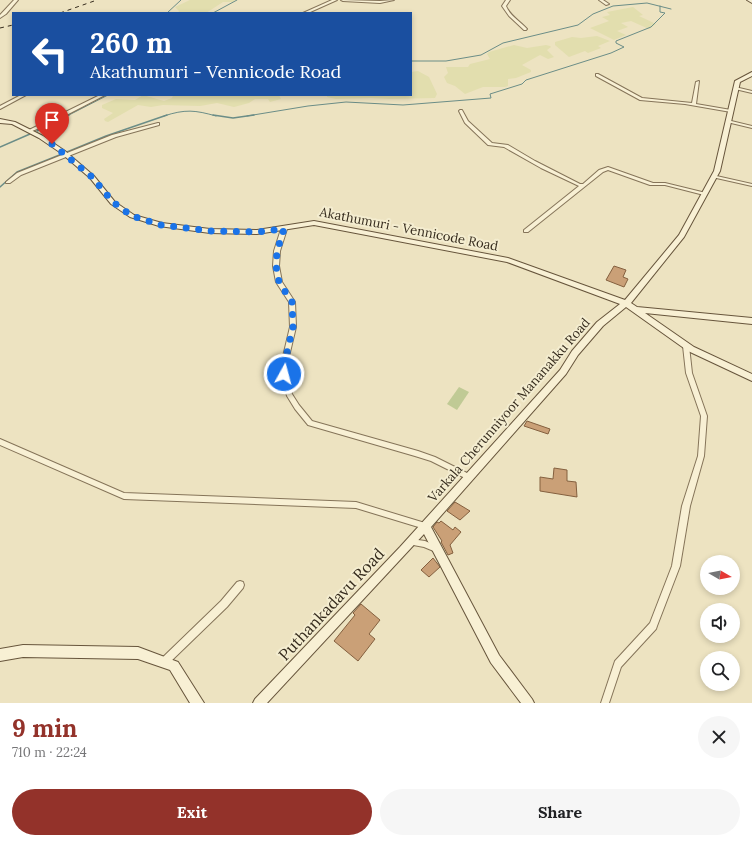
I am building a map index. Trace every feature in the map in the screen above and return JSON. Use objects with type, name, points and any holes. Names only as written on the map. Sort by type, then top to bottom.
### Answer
[{"type":"street","points":[[0,17],[5,14],[16,0]]},
{"type":"street","points":[[307,12],[335,0]]},
{"type":"street","points":[[343,0],[380,2],[392,0]]},
{"type":"street","points":[[508,0],[504,8],[525,29]]},
{"type":"street","points":[[601,0],[607,4]]},
{"type":"street","points":[[752,74],[738,81],[736,88],[752,92]]},
{"type":"street","points":[[597,75],[641,99],[694,104],[731,111]]},
{"type":"street","points":[[694,104],[698,82]]},
{"type":"street","name":"Varkala Cherunniyoor Mananakku Road","points":[[425,526],[563,372],[575,353],[600,324],[629,306],[682,236],[717,171],[736,88]]},
{"type":"street","points":[[0,108],[22,96]]},
{"type":"street","points":[[29,131],[101,96]]},
{"type":"street","points":[[0,101],[10,103]]},
{"type":"street","points":[[461,111],[466,122],[490,144],[494,146],[507,146],[518,154],[572,182],[584,185]]},
{"type":"street","name":"Akathumuri - Vennicode Road","points":[[0,121],[13,123],[41,137],[66,155],[92,177],[113,202],[132,216],[161,225],[210,231],[257,232],[284,229],[314,223],[508,260],[629,306]]},
{"type":"street","points":[[728,122],[752,127]]},
{"type":"street","points":[[8,182],[19,174],[114,136],[158,124]]},
{"type":"street","points":[[526,231],[601,171],[608,168],[652,184],[665,184],[704,194]]},
{"type":"street","points":[[714,176],[752,185]]},
{"type":"street","points":[[284,229],[277,251],[276,266],[279,282],[292,302],[293,327],[284,365],[284,374],[290,394],[297,407],[310,423],[416,453],[469,477]]},
{"type":"street","points":[[629,306],[752,321]]},
{"type":"street","points":[[629,306],[686,346],[752,378]]},
{"type":"street","points":[[605,703],[618,664],[653,626],[676,566],[686,506],[700,456],[704,416],[689,373],[686,346]]},
{"type":"street","points":[[0,442],[124,496],[356,505],[425,526],[495,659],[528,703]]},
{"type":"street","name":"Puthankadavu Road","points":[[260,703],[425,526]]},
{"type":"street","points":[[411,542],[425,544],[437,549]]},
{"type":"street","points":[[164,662],[224,604],[240,585]]},
{"type":"street","points":[[0,655],[23,651],[138,654],[174,666],[198,703]]},
{"type":"shaded area","points":[[190,0],[235,0],[233,2],[223,2],[208,12],[178,12],[175,7]]},
{"type":"shaded area","points":[[633,7],[643,15],[639,16],[656,24],[649,29],[631,21],[621,23],[628,27],[617,31],[626,35],[614,40],[590,28],[609,21],[602,17],[610,15],[607,12]]},
{"type":"shaded area","points":[[597,36],[610,41],[598,46],[601,48],[588,53],[585,51],[569,57],[555,45],[555,42],[572,37],[581,38]]},
{"type":"shaded area","points":[[514,45],[527,48],[546,45],[550,46],[551,47],[547,50],[554,57],[548,59],[540,55],[522,65],[531,70],[531,72],[516,78],[508,79],[508,86],[505,87],[483,87],[465,94],[455,86],[447,83],[444,77],[448,73],[446,67],[468,67],[470,64],[490,59],[487,54],[489,52]]},
{"type":"shaded area","points":[[418,71],[429,77],[437,94],[435,98],[336,99],[327,97],[412,96],[412,72]]},
{"type":"shaded area","points":[[141,96],[164,101],[172,98],[173,96],[280,96],[281,99],[270,102],[268,99],[255,99],[249,103],[234,107],[217,103],[200,106],[163,105],[151,107],[138,105],[108,122],[105,121],[104,119],[113,113],[102,108],[102,105],[116,99],[135,100]]},
{"type":"green space","points":[[459,387],[469,392],[457,410],[447,404]]},
{"type":"building","points":[[614,266],[626,270],[623,277],[628,279],[624,287],[606,280]]},
{"type":"building","points":[[527,421],[550,429],[548,434],[524,426]]},
{"type":"building","points":[[554,468],[567,470],[567,481],[576,482],[577,497],[540,491],[540,477],[553,479]]},
{"type":"building","points":[[455,502],[470,511],[460,520],[447,511]]},
{"type":"building","points":[[441,521],[453,530],[455,527],[461,532],[450,545],[453,553],[448,555],[441,542],[442,541],[433,527],[437,522],[439,523]]},
{"type":"building","points":[[433,558],[440,567],[429,577],[421,570]]},
{"type":"building","points":[[361,604],[380,620],[369,634],[375,639],[358,661],[334,641],[355,615],[353,613]]},
{"type":"waterway","points":[[168,12],[181,0]]},
{"type":"waterway","points":[[215,12],[237,0]]},
{"type":"waterway","points":[[412,61],[446,61],[481,55],[503,43],[578,25],[593,14],[613,6],[647,3],[660,6]]},
{"type":"waterway","points":[[247,116],[308,106],[346,102],[403,105],[491,98],[490,94],[522,84],[526,80],[611,53],[624,47],[616,43],[616,41],[651,27],[665,13],[660,12],[660,6]]},
{"type":"waterway","points":[[660,6],[671,9]]},
{"type":"waterway","points":[[13,102],[24,96]]},
{"type":"waterway","points":[[67,116],[106,96]]},
{"type":"waterway","points":[[0,109],[6,106]]},
{"type":"waterway","points":[[165,116],[178,112],[190,111],[202,112],[216,116]]},
{"type":"waterway","points":[[213,115],[233,118],[247,116]]},
{"type":"waterway","points":[[247,116],[254,115]]},
{"type":"waterway","points":[[37,131],[67,116]]},
{"type":"waterway","points":[[67,152],[106,136],[165,116]]},
{"type":"waterway","points":[[0,147],[30,134]]},
{"type":"waterway","points":[[0,187],[17,172],[62,154]]},
{"type":"railway","points":[[63,12],[97,0]]},
{"type":"railway","points":[[0,28],[12,25]]},
{"type":"route","points":[[52,144],[92,177],[113,202],[132,216],[161,225],[210,231],[257,232],[284,229],[277,251],[276,266],[279,282],[292,302],[293,327],[284,365],[284,374]]}]
